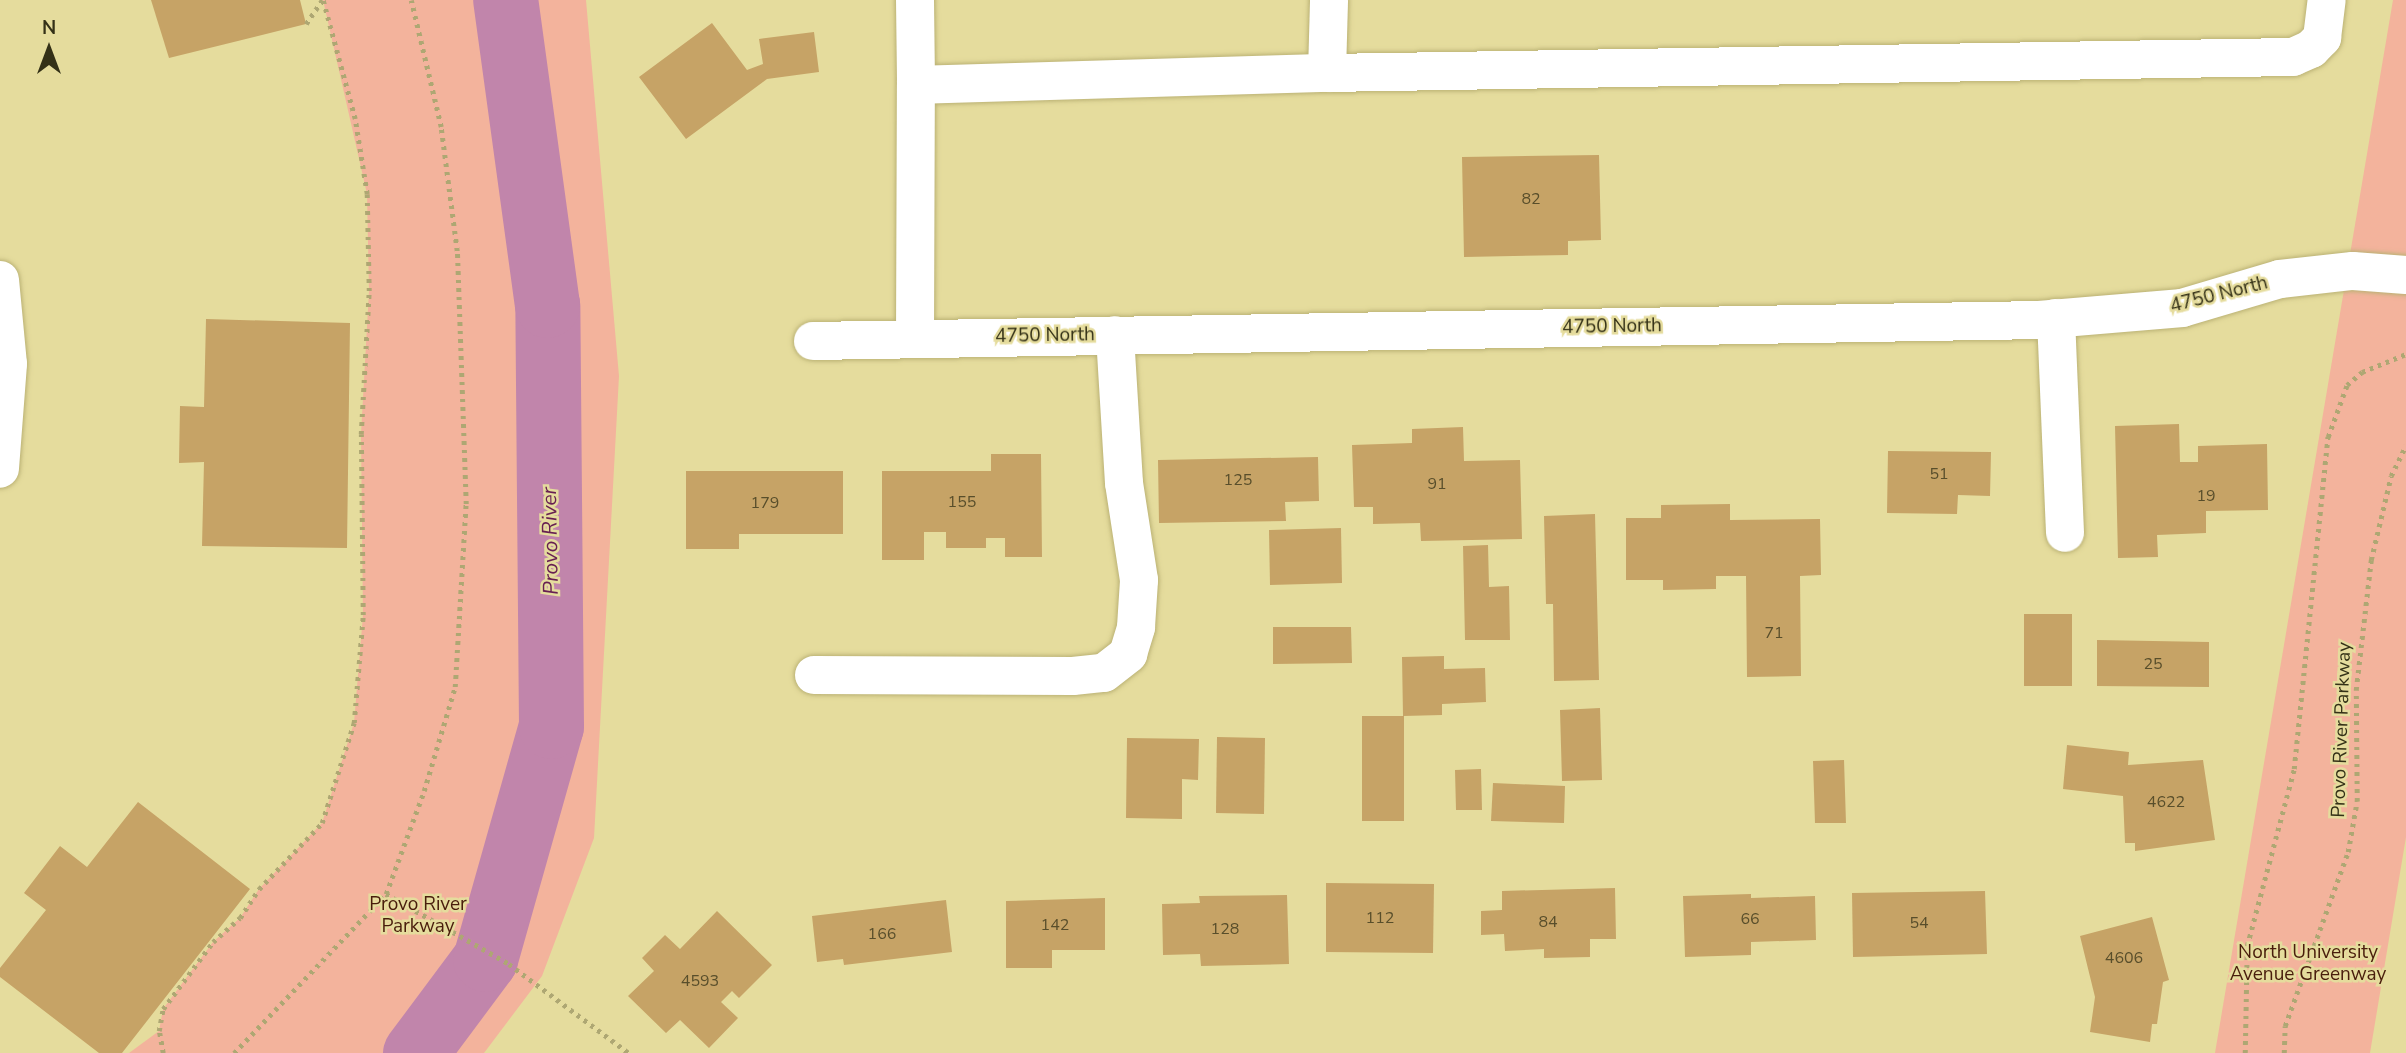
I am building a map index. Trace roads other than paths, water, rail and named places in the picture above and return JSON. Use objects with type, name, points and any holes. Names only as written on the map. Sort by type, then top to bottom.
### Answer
[{"type":"street","points":[[915,0],[915,339]]},
{"type":"street","points":[[1327,73],[1329,0]]},
{"type":"street","points":[[916,85],[1327,73],[2293,57],[2311,50],[2322,38],[2328,0]]},
{"type":"street","name":"4750 North","points":[[813,341],[2056,318],[2182,308],[2280,279],[2353,271],[2406,275]]},
{"type":"street","points":[[0,280],[8,364],[0,469]]},
{"type":"street","points":[[2056,318],[2065,533]]},
{"type":"street","points":[[814,675],[1073,676],[1104,673],[1128,654],[1136,627],[1139,580],[1124,483],[1115,335]]},
{"type":"waterway","name":"Provo River","points":[[415,1053],[485,959],[551,726],[547,305],[505,0]]},
{"type":"park label","name":"Provo River Parkway","points":[[418,916]]},
{"type":"park label","name":"North University Avenue Greenway","points":[[2308,964]]}]
